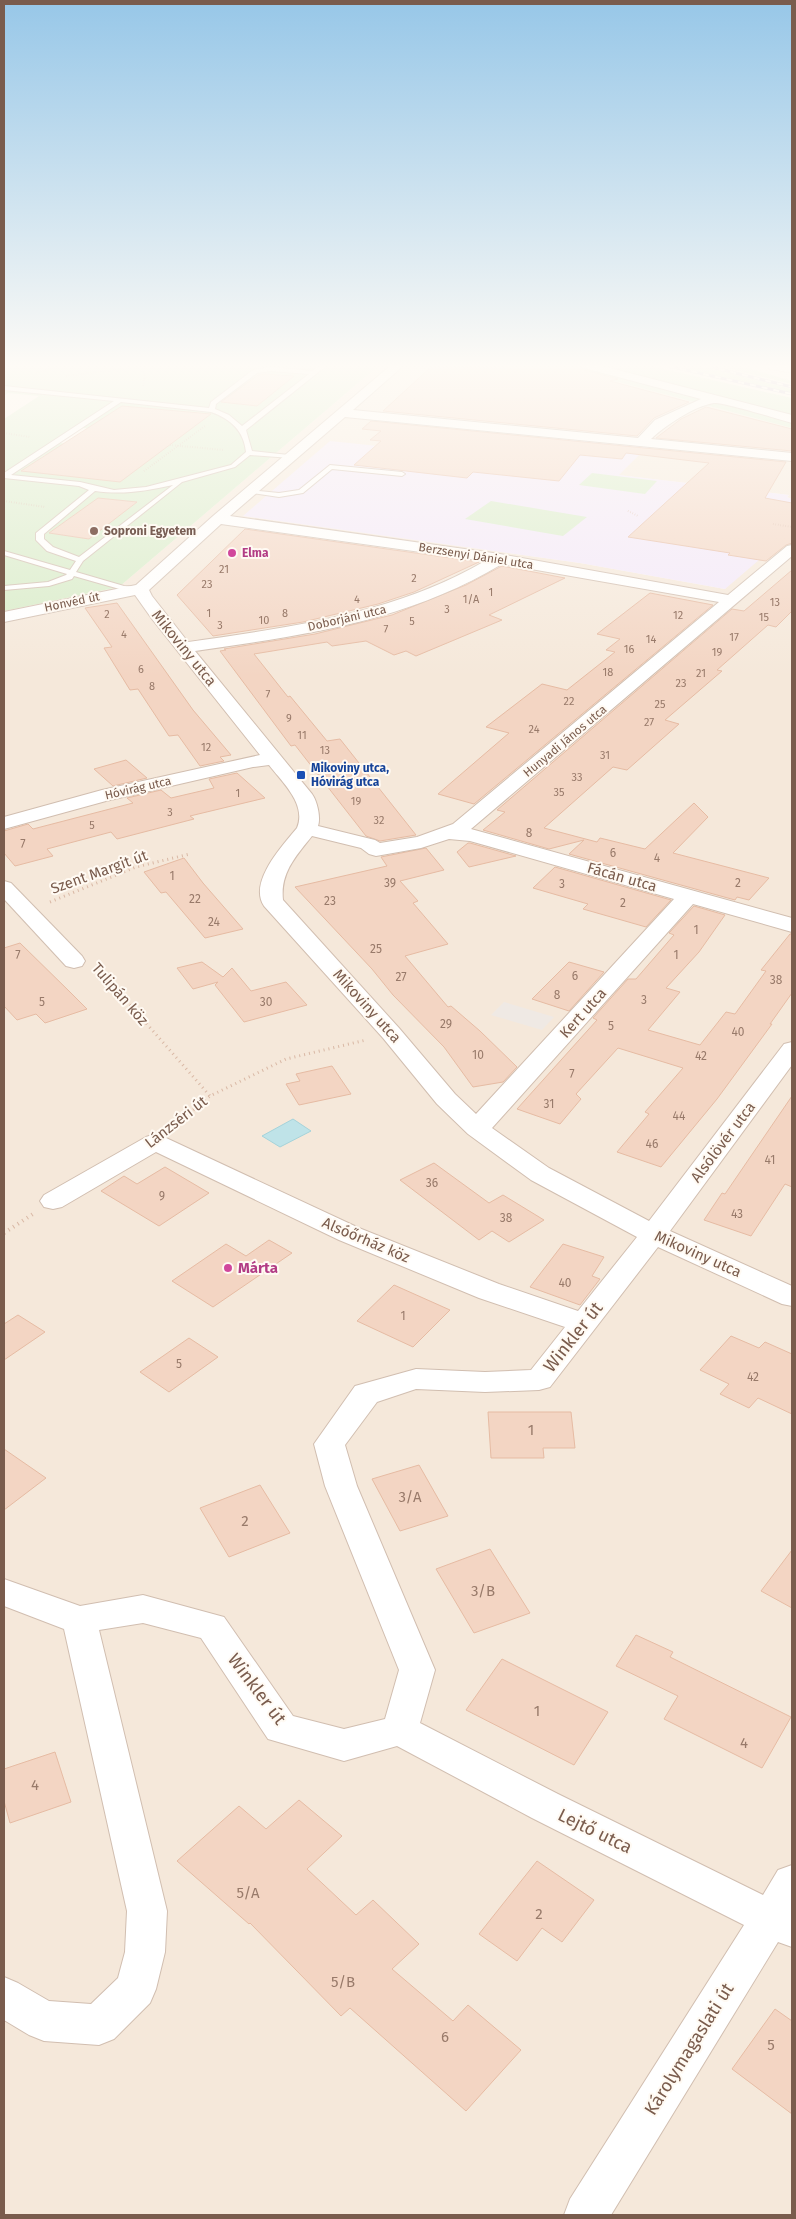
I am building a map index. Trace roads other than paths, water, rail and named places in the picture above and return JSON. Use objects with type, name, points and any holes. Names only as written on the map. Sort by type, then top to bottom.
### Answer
[{"type":"street","points":[[141,589],[275,470]]},
{"type":"street","name":"Berzsenyi Dániel utca","points":[[218,519],[500,559],[732,600]]},
{"type":"street","name":"Hunyadi János utca","points":[[307,829],[368,844],[376,850],[414,844],[450,833],[472,819],[732,600],[788,557]]},
{"type":"street","name":"Doborjáni utca","points":[[185,648],[315,627],[391,608],[444,590],[472,577],[500,559]]},
{"type":"street","name":"Honvéd út","points":[[4,617],[141,589]]},
{"type":"street","name":"Mikoviny utca","points":[[141,589],[144,597],[305,798],[310,821],[307,829],[274,873],[270,886],[272,901],[391,1033],[446,1099],[478,1129],[540,1174],[653,1234],[792,1297]]},
{"type":"street","name":"Hóvirág utca","points":[[4,823],[102,796],[252,761],[273,759]]},
{"type":"street","name":"Fácán utca","points":[[450,833],[471,835],[792,926]]},
{"type":"street","name":"Tulipán köz","points":[[4,887],[74,961]]},
{"type":"street","name":"Kert utca","points":[[478,1129],[688,896]]},
{"type":"street","name":"Alsólövér utca","points":[[653,1234],[792,1049]]},
{"type":"street","name":"Lánzséri út","points":[[53,1201],[155,1142]]},
{"type":"street","name":"Alsóőrház köz","points":[[155,1142],[349,1234],[489,1292],[584,1323]]},
{"type":"street","name":"Winkler út","points":[[78,1620],[143,1610],[212,1627],[281,1728],[344,1745],[400,1730],[417,1670],[340,1486],[329,1444],[366,1394],[416,1379],[485,1382],[538,1380],[653,1234]]},
{"type":"street","points":[[4,1592],[78,1620],[147,1911],[145,1952],[136,1990],[99,2024],[44,2022],[4,1997]]},
{"type":"street","name":"Lejtő utca","points":[[400,1730],[545,1806],[782,1923]]},
{"type":"street","name":"Károlymagaslati út","points":[[586,2215],[782,1923],[792,1883]]},
{"type":"lane","points":[[4,476],[80,484],[94,489],[114,492],[146,489],[220,470]]},
{"type":"lane","points":[[249,492],[279,495],[301,492],[327,470]]},
{"type":"lane","points":[[356,470],[402,474]]},
{"type":"lane","points":[[4,588],[49,584],[69,577],[80,560],[183,480]]},
{"type":"lane","points":[[80,560],[50,549],[40,540],[40,533],[94,489]]},
{"type":"lane","points":[[4,553],[70,574],[123,588],[141,589]]},
{"type":"water","points":[[293,1119],[311,1131],[280,1147],[262,1136]]},
{"type":"place","name":"Soproni Egyetem","points":[[94,531]]},
{"type":"place","name":"Elma","points":[[232,553]]},
{"type":"place","name":"Mikoviny utca, Hóvirág utca","points":[[301,775]]},
{"type":"place","name":"Márta","points":[[228,1268]]}]
